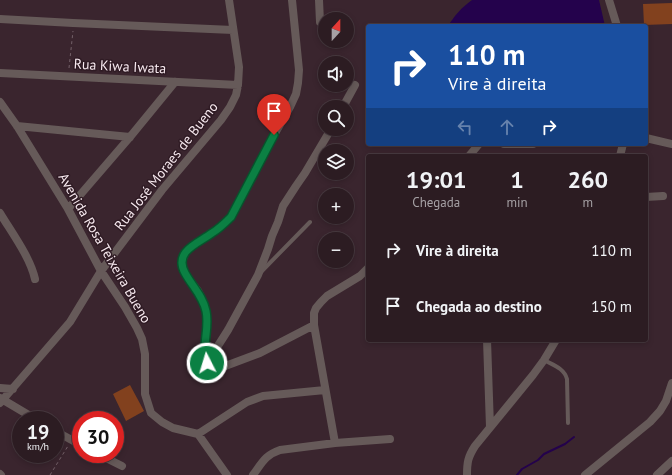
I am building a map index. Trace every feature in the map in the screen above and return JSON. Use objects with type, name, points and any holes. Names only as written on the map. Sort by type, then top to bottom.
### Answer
[{"type":"street","name":"Rua José Moraes de Bueno","points":[[1,400],[13,389],[70,322],[100,271],[162,190],[221,120],[230,107],[236,95],[239,67],[229,0]]},
{"type":"street","points":[[292,0],[299,70],[296,94],[290,108],[274,135],[231,217],[211,234],[192,245],[186,252],[182,265],[185,273],[203,301],[206,310],[208,327],[204,349],[205,357],[207,363],[214,368],[220,368],[260,353],[314,325]]},
{"type":"street","points":[[319,0],[320,12]]},
{"type":"street","points":[[609,0],[616,24]]},
{"type":"street","points":[[0,19],[73,24],[233,30]]},
{"type":"street","name":"Rua Kiwa Iwata","points":[[0,73],[238,85]]},
{"type":"street","points":[[68,209],[175,82]]},
{"type":"street","points":[[347,100],[355,85]]},
{"type":"street","name":"Avenida Rosa Teixeira Bueno","points":[[0,102],[17,126],[68,209],[100,271],[125,307],[137,328],[142,339],[145,354],[145,394],[151,413],[162,422],[173,428],[198,434]]},
{"type":"street","points":[[17,126],[130,137]]},
{"type":"street","points":[[207,363],[228,330],[258,275],[283,206],[327,136]]},
{"type":"street","points":[[648,138],[672,144]]},
{"type":"street","points":[[648,197],[663,196]]},
{"type":"street","points":[[0,213],[29,261],[35,279]]},
{"type":"street","points":[[335,443],[314,325],[314,313],[316,308],[327,296],[360,276],[366,270]]},
{"type":"street","points":[[486,342],[490,427]]},
{"type":"street","points":[[468,475],[467,462],[475,446],[533,375],[555,342]]},
{"type":"street","points":[[585,475],[650,422],[660,411],[666,401],[672,383]]},
{"type":"street","points":[[0,388],[13,389]]},
{"type":"street","points":[[227,475],[198,434],[247,402],[263,396],[326,390]]},
{"type":"street","points":[[1,400],[21,411]]},
{"type":"street","points":[[64,436],[72,441]]},
{"type":"street","points":[[253,475],[267,456],[285,449],[335,443],[390,439]]},
{"type":"street","points":[[657,475],[672,461]]},
{"type":"street","points":[[116,463],[122,466]]},
{"type":"lane","points":[[258,275],[310,222]]},
{"type":"lane","points":[[544,360],[563,370],[566,374],[568,423]]},
{"type":"path","points":[[68,77],[73,24]]},
{"type":"path","points":[[50,475],[72,441]]},
{"type":"shaded area","points":[[472,0],[599,0],[605,24],[449,24],[458,12]]},
{"type":"shaded area","points":[[672,3],[672,24],[644,24],[643,4]]},
{"type":"shaded area","points":[[130,385],[144,411],[126,421],[124,411],[121,411],[113,394]]},
{"type":"waterway","points":[[517,475],[522,469],[538,460],[544,454],[565,444],[574,437]]},
{"type":"route","points":[[207,363],[204,349],[208,327],[206,310],[198,292],[185,273],[182,265],[183,259],[186,252],[192,245],[211,234],[231,217],[274,135]]}]
